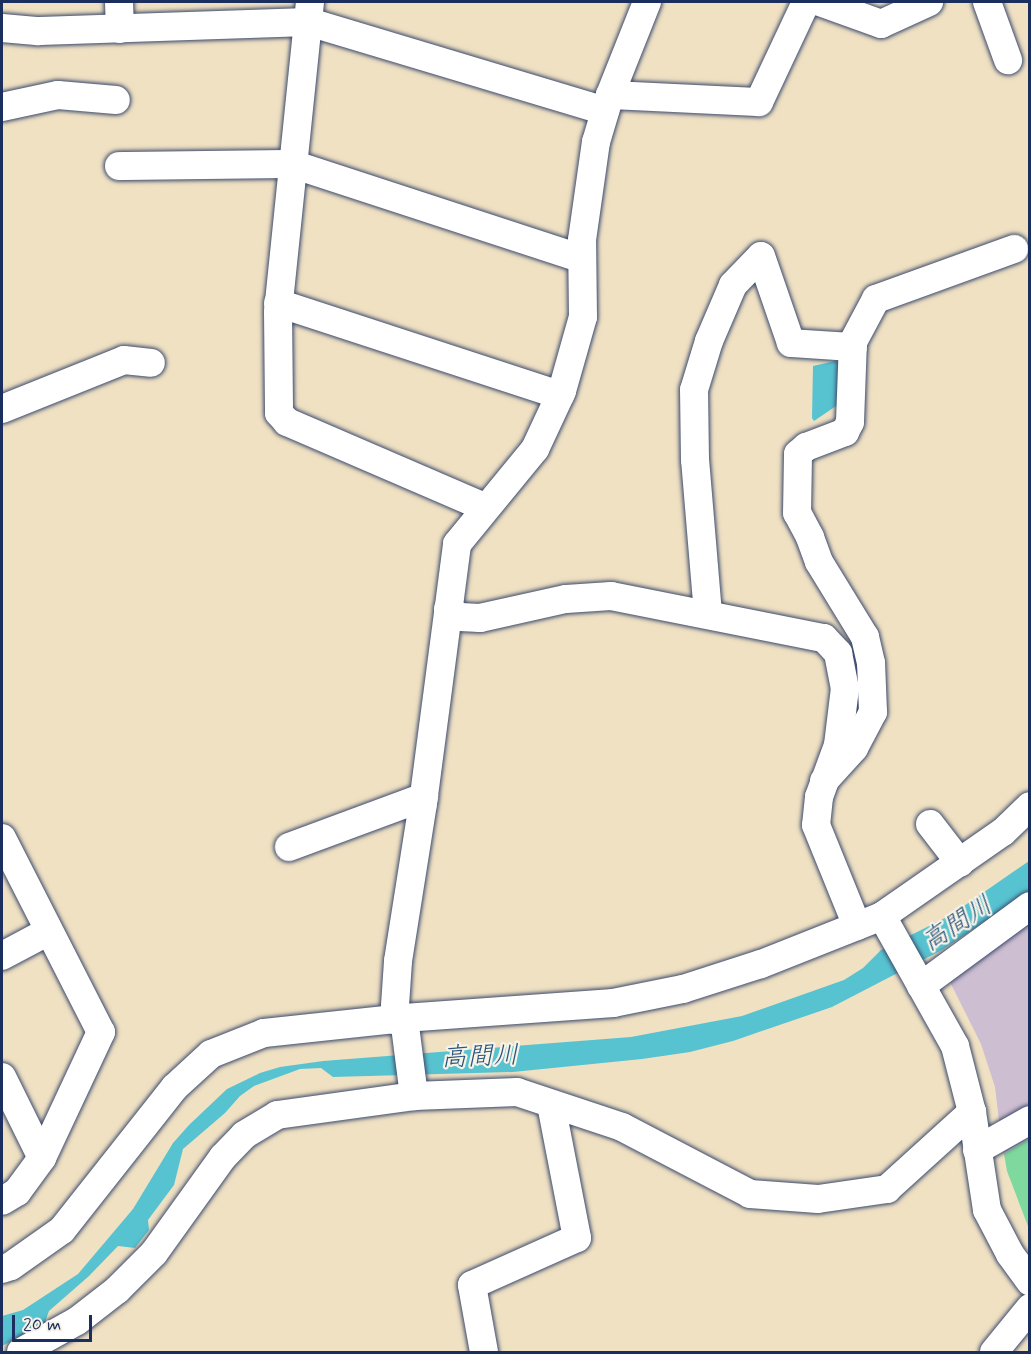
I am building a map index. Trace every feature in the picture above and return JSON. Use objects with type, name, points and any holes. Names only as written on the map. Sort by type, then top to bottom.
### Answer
[{"type":"street","points":[[413,1090],[402,1025],[398,961],[424,797],[457,544],[484,507],[535,449],[560,395],[583,317],[582,240],[596,142],[607,103],[647,2]]},
{"type":"street","points":[[2,28],[39,31],[120,15],[309,12],[607,103],[759,102],[806,2]]},
{"type":"street","points":[[820,2],[881,24],[929,2]]},
{"type":"street","points":[[987,2],[1008,60]]},
{"type":"street","points":[[309,12],[279,303],[279,413],[286,422],[484,507]]},
{"type":"street","points":[[2,107],[58,95],[116,100]]},
{"type":"street","points":[[119,166],[292,164],[582,259]]},
{"type":"street","points":[[824,781],[854,748],[873,712],[871,663],[865,637],[819,562],[810,537],[797,513],[798,454],[806,447],[845,432],[850,422],[854,342],[876,299],[1014,249]]},
{"type":"street","points":[[708,614],[695,459],[694,390],[709,341],[733,285],[761,256],[791,343],[854,347]]},
{"type":"street","points":[[279,303],[560,395]]},
{"type":"street","points":[[2,409],[124,360],[151,363]]},
{"type":"street","points":[[448,609],[460,618],[480,618],[566,599],[611,597],[708,614],[824,639],[838,653],[845,688],[838,745],[819,797],[816,825],[877,924],[918,980],[955,1046],[972,1112],[987,1210],[1010,1254],[1029,1282]]},
{"type":"street","points":[[289,847],[424,797]]},
{"type":"street","points":[[2,1269],[11,1266],[62,1230],[175,1087],[211,1054],[264,1033],[402,1025],[613,1003],[682,989],[877,924],[1003,832],[1029,806]]},
{"type":"street","points":[[930,824],[960,863]]},
{"type":"street","points":[[2,1201],[17,1192],[42,1158],[100,1032],[49,931],[5,854]]},
{"type":"street","points":[[918,980],[1029,906]]},
{"type":"street","points":[[2,957],[49,931]]},
{"type":"street","points":[[2,1077],[42,1158]]},
{"type":"street","points":[[21,1353],[77,1321],[117,1290],[154,1253],[223,1157],[244,1135],[277,1115],[413,1090],[518,1092],[622,1127],[750,1194],[818,1199],[887,1189],[972,1112]]},
{"type":"street","points":[[484,1353],[472,1285],[577,1238],[551,1104]]},
{"type":"street","points":[[977,1150],[1029,1120]]},
{"type":"street","points":[[994,1353],[1029,1308]]},
{"type":"shaded area","points":[[1029,916],[1029,1138],[1003,1154],[995,1087],[981,1044],[949,980]]},
{"type":"green space","points":[[1029,1139],[1029,1229],[1007,1171],[1004,1154]]},
{"type":"water","points":[[835,361],[841,364],[842,402],[814,421],[812,418],[813,366]]},
{"type":"water","name":"高間川","points":[[1029,861],[1029,892],[942,950],[832,1007],[733,1041],[690,1052],[642,1059],[513,1072],[333,1077],[321,1068],[300,1069],[254,1086],[240,1096],[225,1113],[183,1149],[174,1185],[148,1220],[149,1230],[135,1248],[118,1246],[89,1276],[49,1311],[44,1325],[2,1346],[2,1316],[23,1310],[78,1274],[133,1209],[173,1143],[189,1125],[227,1089],[260,1073],[280,1067],[323,1061],[631,1037],[742,1016],[844,980],[863,968],[881,950],[951,915]]}]
